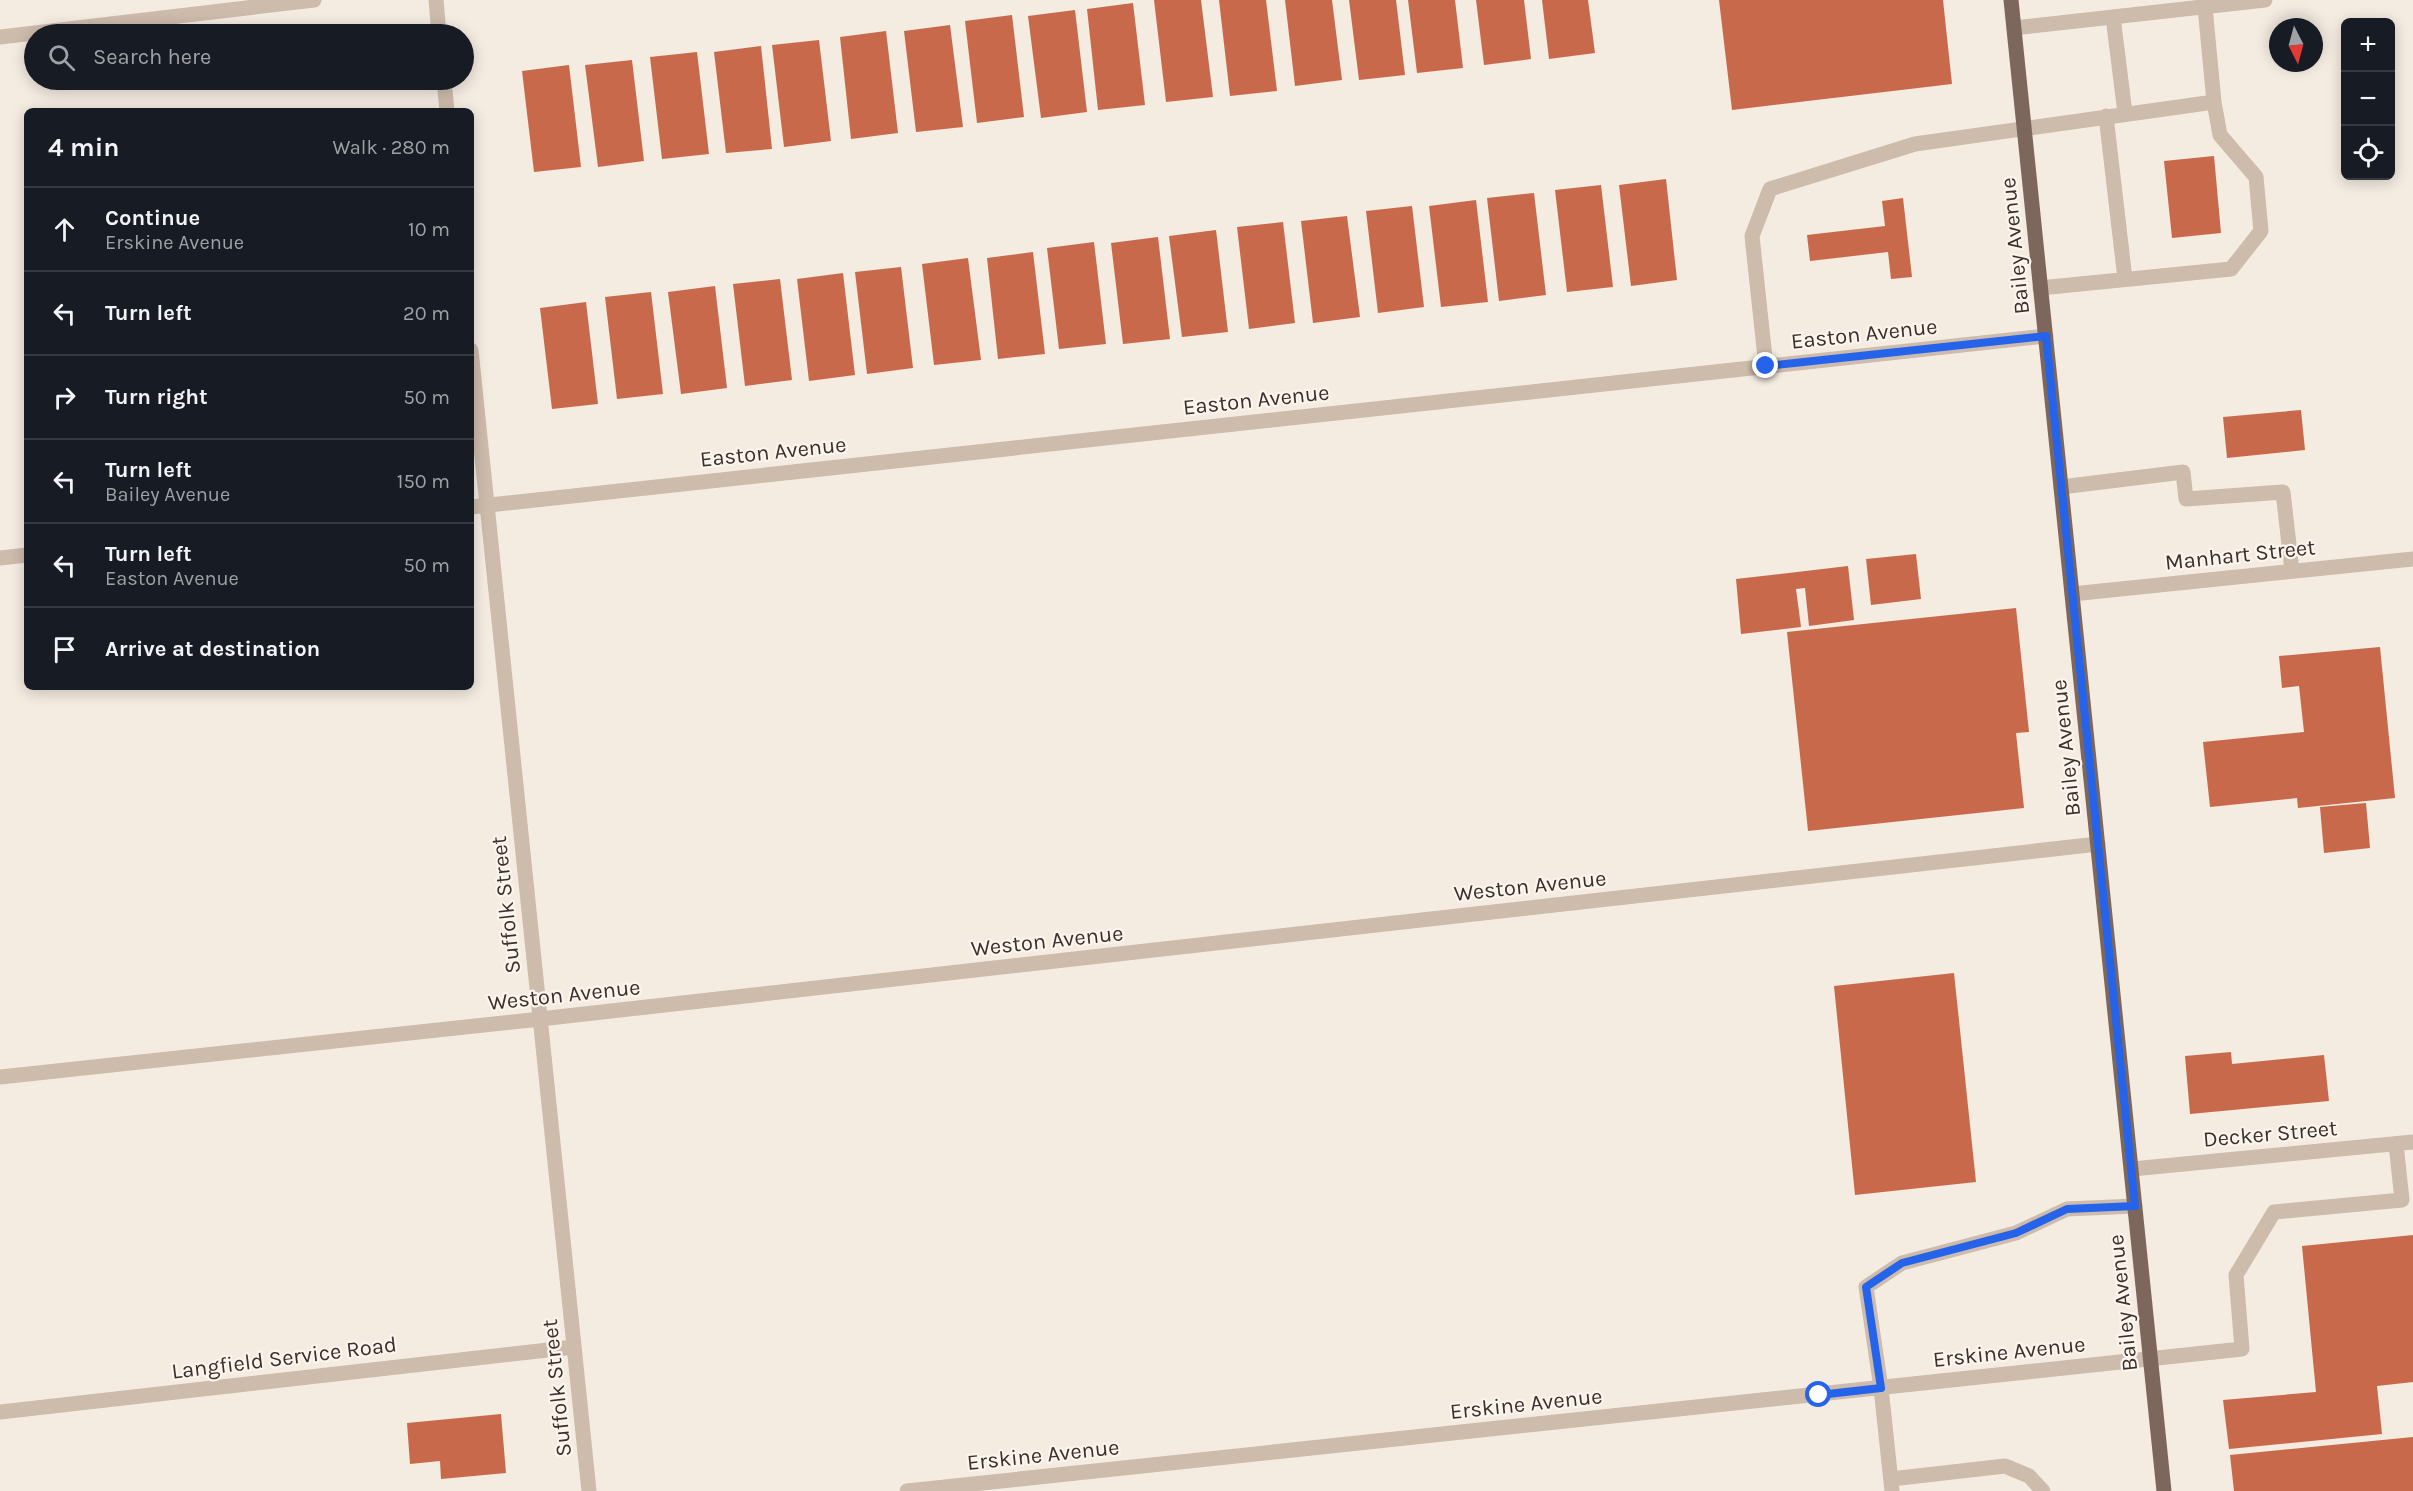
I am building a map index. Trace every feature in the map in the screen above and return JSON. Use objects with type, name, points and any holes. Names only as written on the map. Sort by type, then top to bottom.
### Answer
[{"type":"main road","name":"Bailey Avenue","points":[[2011,0],[2164,1491]]},
{"type":"street","points":[[110,24],[314,0]]},
{"type":"street","points":[[436,0],[438,24]]},
{"type":"street","points":[[2014,28],[2265,0]]},
{"type":"street","points":[[2040,288],[2231,269],[2261,231],[2256,177],[2220,135],[2214,102],[2205,7]]},
{"type":"street","points":[[2113,17],[2125,113]]},
{"type":"street","points":[[0,37],[24,34]]},
{"type":"street","points":[[445,90],[447,108]]},
{"type":"street","points":[[1766,366],[1752,236],[1770,189],[1915,144],[2214,102]]},
{"type":"street","points":[[2106,116],[2125,279]]},
{"type":"street","name":"Easton Avenue","points":[[479,506],[2046,336]]},
{"type":"street","name":"Suffolk Street","points":[[474,408],[479,506],[540,1019],[589,1491]]},
{"type":"street","points":[[2061,487],[2183,472],[2186,499],[2283,492],[2292,571]]},
{"type":"street","points":[[0,558],[24,555]]},
{"type":"street","name":"Manhart Street","points":[[2072,594],[2413,559]]},
{"type":"street","name":"Weston Avenue","points":[[0,1077],[540,1019],[2098,844]]},
{"type":"street","name":"Decker Street","points":[[2132,1169],[2413,1142]]},
{"type":"street","name":"Erskine Avenue","points":[[907,1491],[2242,1349],[2236,1275],[2274,1212],[2402,1200],[2396,1144]]},
{"type":"street","points":[[2043,1491],[2029,1476],[2005,1466],[1891,1485],[1881,1388],[1866,1287],[1902,1263],[2016,1233],[2067,1209],[2135,1206]]},
{"type":"street","name":"Langfield Service Road","points":[[0,1412],[574,1347]]},
{"type":"building","points":[[1154,0],[1201,0],[1213,97],[1166,102]]},
{"type":"building","points":[[1219,0],[1266,0],[1277,91],[1230,96]]},
{"type":"building","points":[[1285,0],[1332,0],[1342,80],[1295,86]]},
{"type":"building","points":[[1349,0],[1396,0],[1405,75],[1359,80]]},
{"type":"building","points":[[1408,0],[1455,0],[1463,68],[1417,73]]},
{"type":"building","points":[[1476,0],[1524,0],[1531,59],[1484,65]]},
{"type":"building","points":[[1542,0],[1588,0],[1595,53],[1549,59]]},
{"type":"building","points":[[1719,0],[1943,0],[1952,84],[1732,110]]},
{"type":"building","points":[[1133,3],[1145,105],[1098,110],[1087,9]]},
{"type":"building","points":[[1075,10],[1087,112],[1041,118],[1028,16]]},
{"type":"building","points":[[1012,15],[1024,117],[977,123],[965,21]]},
{"type":"building","points":[[950,25],[963,127],[916,132],[904,31]]},
{"type":"building","points":[[886,31],[898,133],[851,139],[840,37]]},
{"type":"building","points":[[819,40],[831,141],[784,147],[772,45]]},
{"type":"building","points":[[761,46],[772,149],[726,153],[714,52]]},
{"type":"building","points":[[697,52],[709,154],[662,159],[650,57]]},
{"type":"building","points":[[632,60],[644,161],[598,167],[585,65]]},
{"type":"building","points":[[569,65],[581,167],[534,172],[522,71]]},
{"type":"building","points":[[2214,156],[2221,233],[2172,238],[2164,161]]},
{"type":"building","points":[[1666,179],[1677,280],[1631,286],[1619,185]]},
{"type":"building","points":[[1601,185],[1613,287],[1567,292],[1555,190]]},
{"type":"building","points":[[1534,193],[1546,295],[1499,301],[1487,198]]},
{"type":"building","points":[[1903,198],[1912,277],[1891,279],[1888,252],[1810,261],[1807,235],[1885,226],[1882,201]]},
{"type":"building","points":[[1476,200],[1488,302],[1441,307],[1429,206]]},
{"type":"building","points":[[1412,206],[1424,307],[1378,313],[1366,211]]},
{"type":"building","points":[[1347,216],[1360,317],[1313,323],[1301,221]]},
{"type":"building","points":[[1283,222],[1295,323],[1249,329],[1237,227]]},
{"type":"building","points":[[1216,230],[1228,332],[1182,337],[1169,236]]},
{"type":"building","points":[[1158,237],[1170,339],[1123,344],[1111,243]]},
{"type":"building","points":[[1094,242],[1106,344],[1059,349],[1047,248]]},
{"type":"building","points":[[1033,252],[1045,354],[998,359],[987,258]]},
{"type":"building","points":[[968,258],[981,360],[934,365],[922,264]]},
{"type":"building","points":[[901,267],[913,368],[867,374],[855,272]]},
{"type":"building","points":[[843,273],[855,375],[809,381],[797,279]]},
{"type":"building","points":[[780,279],[792,380],[745,386],[733,284]]},
{"type":"building","points":[[715,286],[727,388],[681,394],[668,292]]},
{"type":"building","points":[[651,292],[663,394],[617,399],[605,297]]},
{"type":"building","points":[[586,302],[598,404],[552,409],[540,308]]},
{"type":"building","points":[[2301,410],[2305,450],[2227,458],[2223,417]]},
{"type":"building","points":[[1916,554],[1921,599],[1871,605],[1866,559]]},
{"type":"building","points":[[1848,566],[1854,620],[1809,626],[1805,588],[1796,589],[1801,627],[1741,634],[1736,579]]},
{"type":"building","points":[[2016,608],[2029,732],[2016,733],[2024,808],[1808,831],[1787,632]]},
{"type":"building","points":[[2380,647],[2395,798],[2298,808],[2297,798],[2210,807],[2203,742],[2304,732],[2299,686],[2282,688],[2279,656]]},
{"type":"building","points":[[2366,803],[2370,848],[2324,853],[2320,807]]},
{"type":"building","points":[[1954,973],[1976,1182],[1855,1195],[1834,986]]},
{"type":"building","points":[[2231,1052],[2232,1064],[2324,1055],[2329,1101],[2190,1114],[2185,1056]]},
{"type":"building","points":[[2413,1235],[2413,1382],[2377,1386],[2382,1434],[2229,1449],[2223,1400],[2316,1392],[2302,1246]]},
{"type":"building","points":[[501,1414],[506,1473],[441,1479],[440,1461],[410,1464],[407,1423]]},
{"type":"building","points":[[2413,1437],[2413,1491],[2234,1491],[2230,1455]]},
{"type":"route","points":[[1766,366],[2046,336],[2135,1206],[2067,1209],[2016,1233],[1902,1263],[1866,1287],[1881,1388],[1819,1395]]}]
